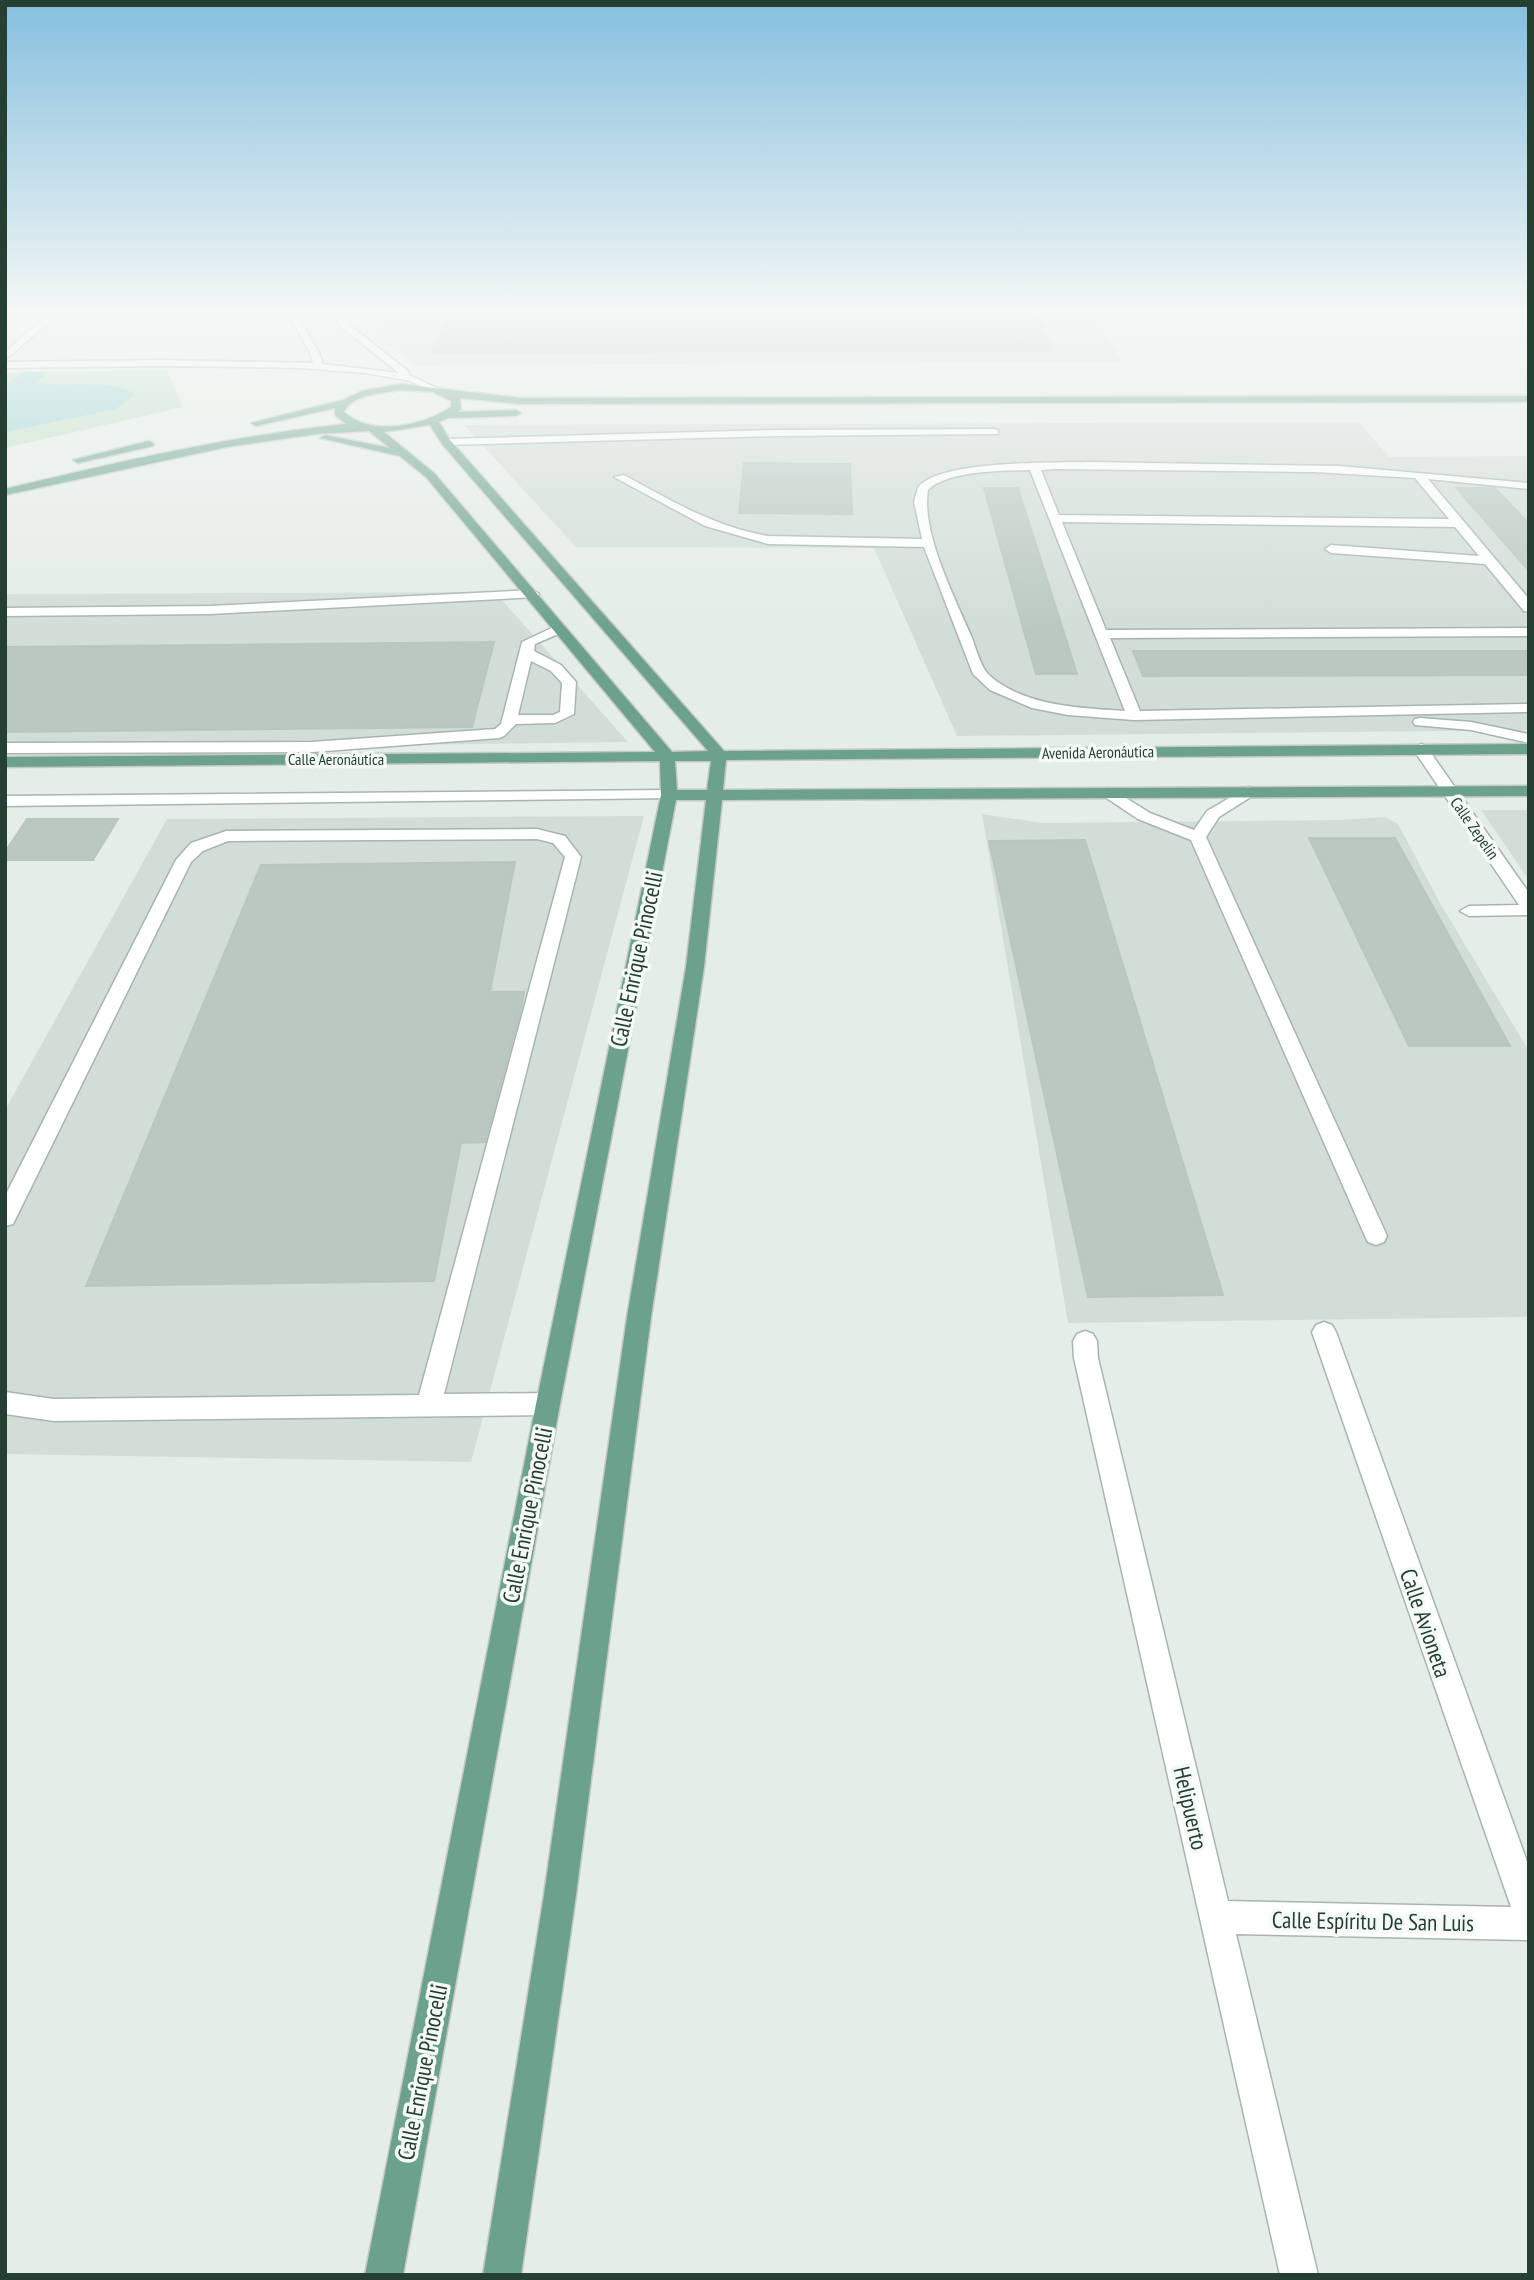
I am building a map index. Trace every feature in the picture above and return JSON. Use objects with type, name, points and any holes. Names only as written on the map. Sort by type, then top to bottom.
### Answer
[{"type":"main road","points":[[242,426],[281,418]]},
{"type":"main road","points":[[345,418],[350,423],[367,427],[430,475],[667,756]]},
{"type":"main road","points":[[5,492],[221,444],[293,432],[393,428],[442,418]]},
{"type":"main road","points":[[434,422],[446,442],[719,755],[717,793],[695,967],[639,1317],[559,1895],[502,2275]]},
{"type":"main road","points":[[221,444],[323,438],[368,445],[406,455]]},
{"type":"main road","points":[[67,462],[157,443]]},
{"type":"main road","name":"Avenida Aeronáutica","points":[[667,756],[1529,749]]},
{"type":"main road","name":"Calle Aeronáutica","points":[[5,762],[667,756]]},
{"type":"main road","name":"Calle Enrique Pinocelli","points":[[384,2275],[548,1404],[669,795],[667,756]]},
{"type":"main road","points":[[669,795],[1529,790]]},
{"type":"street","points":[[446,442],[777,433],[994,432]]},
{"type":"street","points":[[1529,486],[1353,470],[1146,466],[1035,468],[966,472],[928,483],[919,498],[928,542],[980,674],[1014,697],[1037,705],[1068,711],[1134,716],[1529,708]]},
{"type":"street","points":[[1035,468],[1134,716]]},
{"type":"street","points":[[1418,475],[1486,560],[1529,608]]},
{"type":"street","points":[[620,477],[696,519],[746,537],[768,540],[928,542]]},
{"type":"street","points":[[1053,518],[1457,523]]},
{"type":"street","points":[[1331,549],[1486,560]]},
{"type":"street","points":[[5,612],[210,610],[533,594]]},
{"type":"street","points":[[5,748],[336,746],[489,735],[505,730],[529,642],[558,629]]},
{"type":"street","points":[[1100,634],[1529,632]]},
{"type":"street","points":[[509,720],[555,719],[567,714],[569,682],[556,668],[526,653]]},
{"type":"street","points":[[1330,712],[1471,726],[1529,739]]},
{"type":"street","name":"Calle Zepelin","points":[[1421,749],[1529,908]]},
{"type":"street","points":[[1198,837],[1213,814],[1248,792]]},
{"type":"street","points":[[1107,793],[1144,816],[1198,837],[1376,1237]]},
{"type":"street","points":[[5,801],[669,795]]},
{"type":"street","points":[[5,1218],[184,860],[197,847],[226,836],[537,834],[557,838],[568,847],[573,857],[429,1405]]},
{"type":"street","points":[[1469,911],[1529,908]]},
{"type":"street","name":"Calle Avioneta","points":[[1324,1332],[1529,1913]]},
{"type":"street","name":"Helipuerto","points":[[1085,1341],[1086,1358],[1299,2275]]},
{"type":"street","points":[[5,1404],[54,1410],[548,1404]]},
{"type":"street","name":"Calle Espíritu De San Luis","points":[[1217,1917],[1529,1924]]},
{"type":"shaded area","points":[[1359,422],[1389,457],[1529,456],[1529,730],[957,736],[874,548],[576,547],[464,425]]},
{"type":"shaded area","points":[[495,592],[628,742],[5,750],[5,594]]},
{"type":"shaded area","points":[[1481,810],[1529,810],[1529,880]]},
{"type":"shaded area","points":[[982,814],[1042,823],[1340,820],[1385,817],[1398,824],[1440,903],[1529,1051],[1529,1317],[1068,1323]]},
{"type":"shaded area","points":[[644,816],[471,1462],[5,1454],[5,1110],[167,819]]},
{"type":"green space","points":[[5,418],[134,418],[5,448]]},
{"type":"water","points":[[5,418],[71,418],[5,432]]},
{"type":"building","points":[[744,463],[850,464],[852,514],[739,513]]},
{"type":"building","points":[[984,488],[1018,488],[1077,674],[1036,674]]},
{"type":"building","points":[[1456,488],[1495,488],[1529,524],[1529,571]]},
{"type":"building","points":[[494,642],[472,727],[5,732],[5,647]]},
{"type":"building","points":[[1133,651],[1529,651],[1529,675],[1143,676]]},
{"type":"building","points":[[27,819],[118,819],[93,860],[5,860],[5,852]]},
{"type":"building","points":[[1309,838],[1395,838],[1510,1046],[1409,1046]]},
{"type":"building","points":[[1085,840],[1223,1295],[1088,1297],[989,841]]},
{"type":"building","points":[[515,862],[490,992],[524,992],[521,1009],[485,1142],[461,1143],[434,1281],[86,1286],[261,865]]}]
